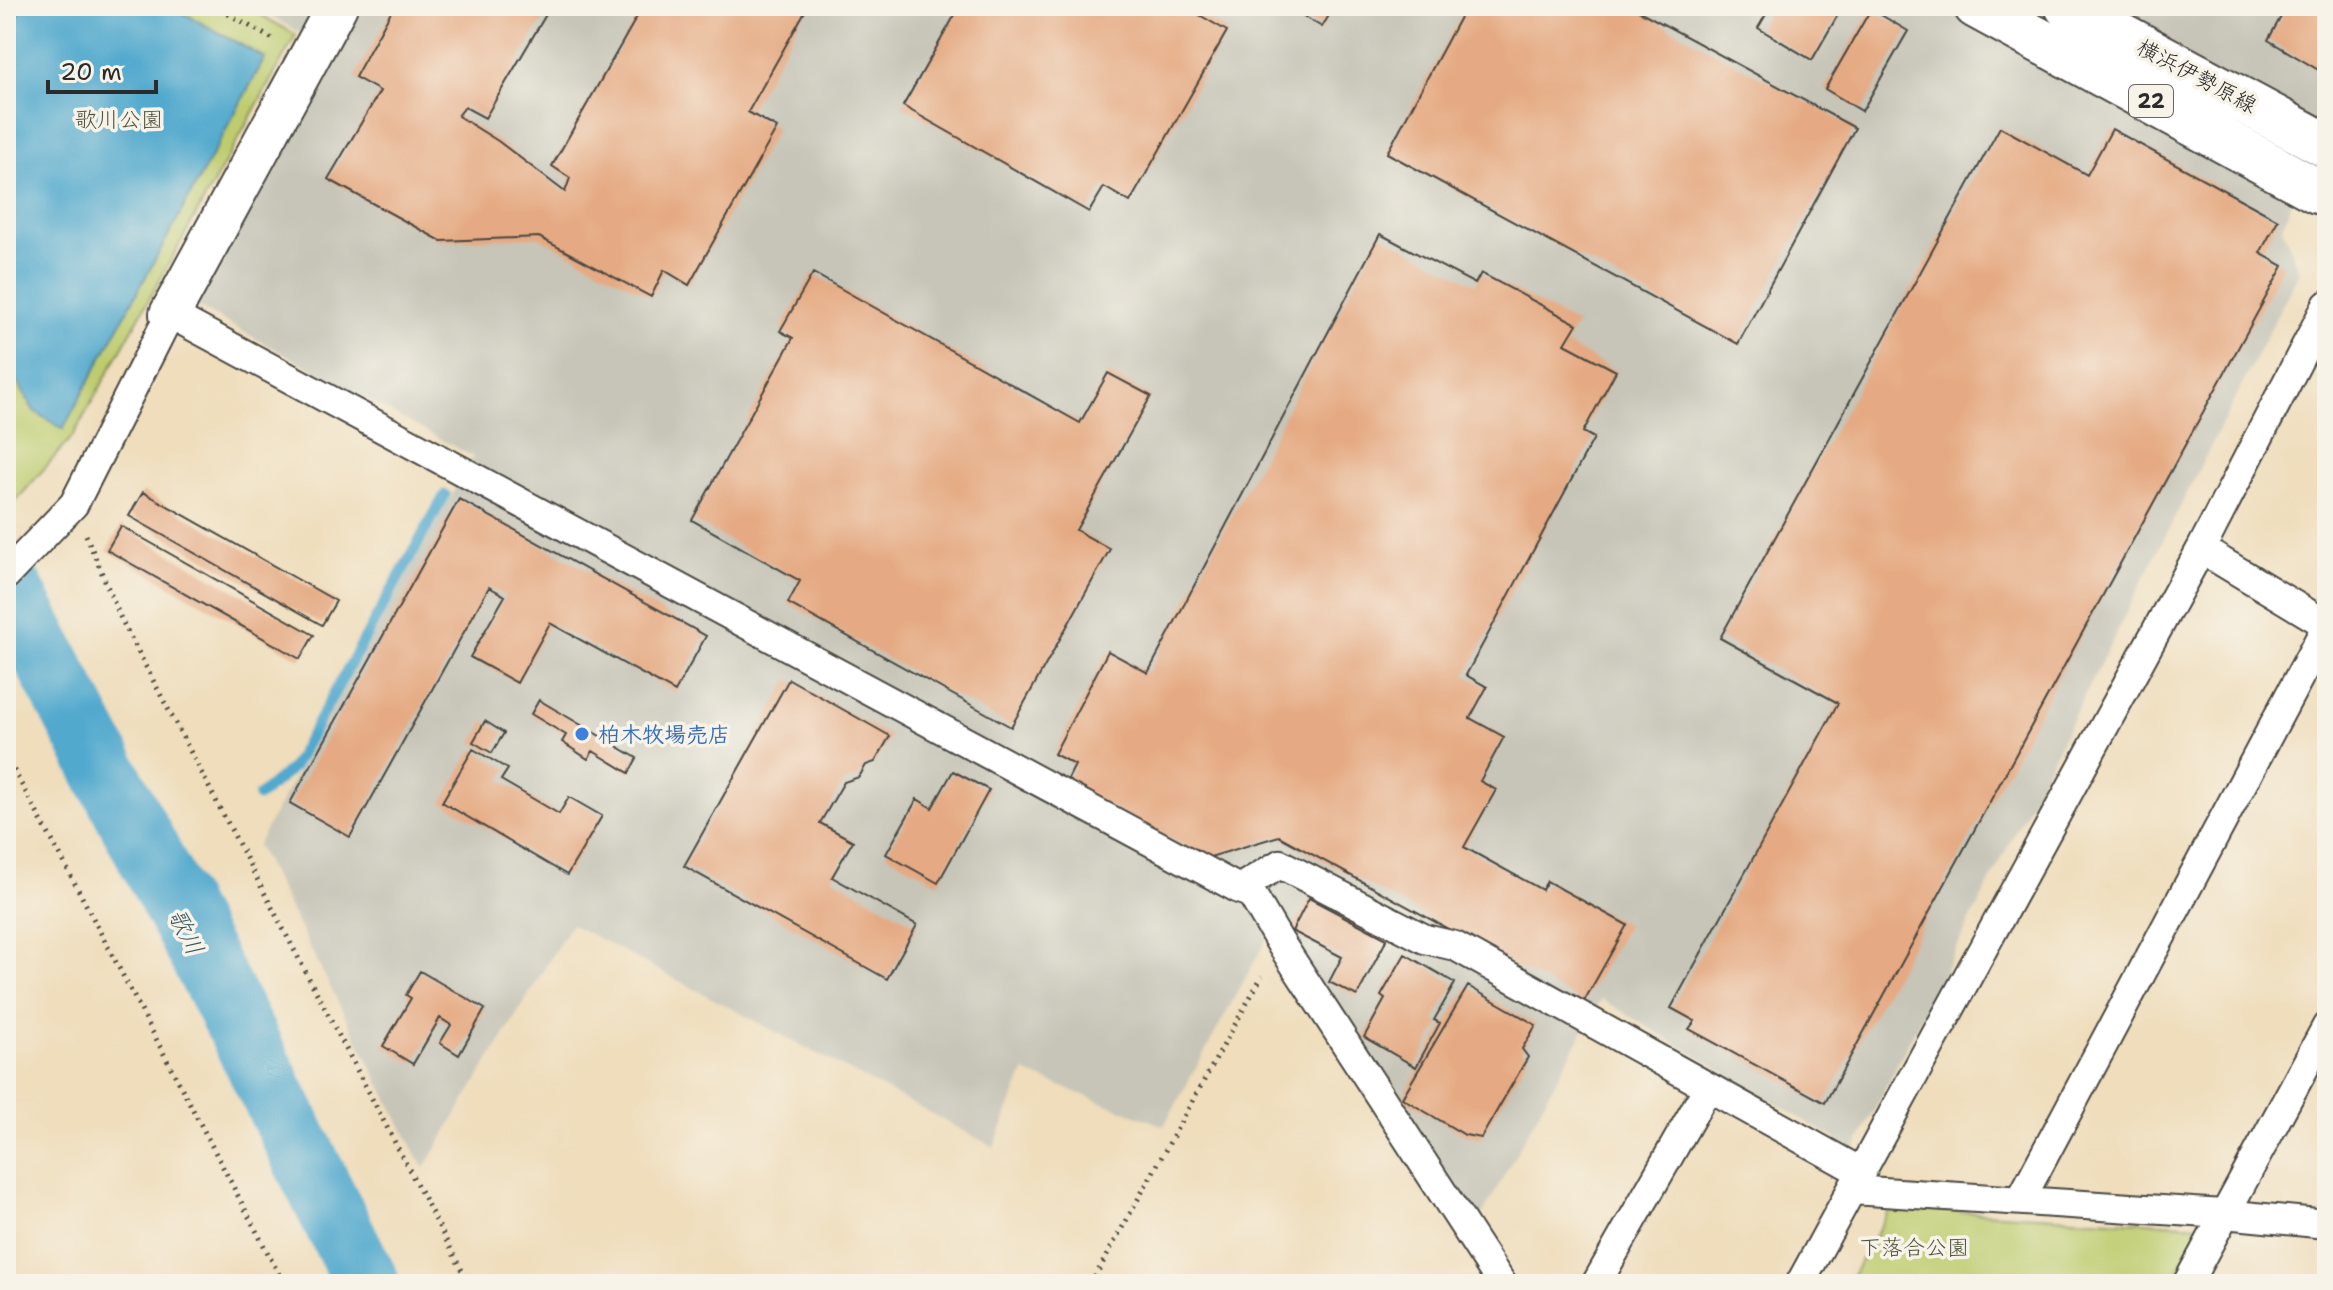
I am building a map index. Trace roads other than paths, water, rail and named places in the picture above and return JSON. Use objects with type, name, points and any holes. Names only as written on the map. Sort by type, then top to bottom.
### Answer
[{"type":"main road","name":"横浜伊勢原線","points":[[1976,6],[2317,191],[2327,193]]},
{"type":"main road","name":"横浜伊勢原線","points":[[2067,6],[2327,146]]},
{"type":"street","points":[[6,575],[74,504],[170,314],[337,6]]},
{"type":"street","points":[[1800,1284],[2201,549],[2327,305]]},
{"type":"street","points":[[170,314],[1251,893],[1502,1284]]},
{"type":"street","points":[[2021,1199],[2327,625],[2201,549]]},
{"type":"street","points":[[1239,889],[1280,864],[1425,939],[1455,946],[1707,1089],[1856,1181],[2021,1199],[2327,1224]]},
{"type":"street","points":[[2187,1284],[2327,1026]]},
{"type":"street","points":[[1596,1284],[1707,1089]]},
{"type":"water","name":"歌川公園","points":[[23,6],[171,6],[265,58],[63,429],[34,411],[6,362],[6,37]]},
{"type":"waterway","points":[[259,796],[293,767],[445,495]]},
{"type":"waterway","name":"歌川","points":[[6,581],[251,1050],[367,1284]]},
{"type":"place","name":"柏木牧場売店","points":[[582,734]]},
{"type":"park label","name":"下落合公園","points":[[1914,1247]]}]
